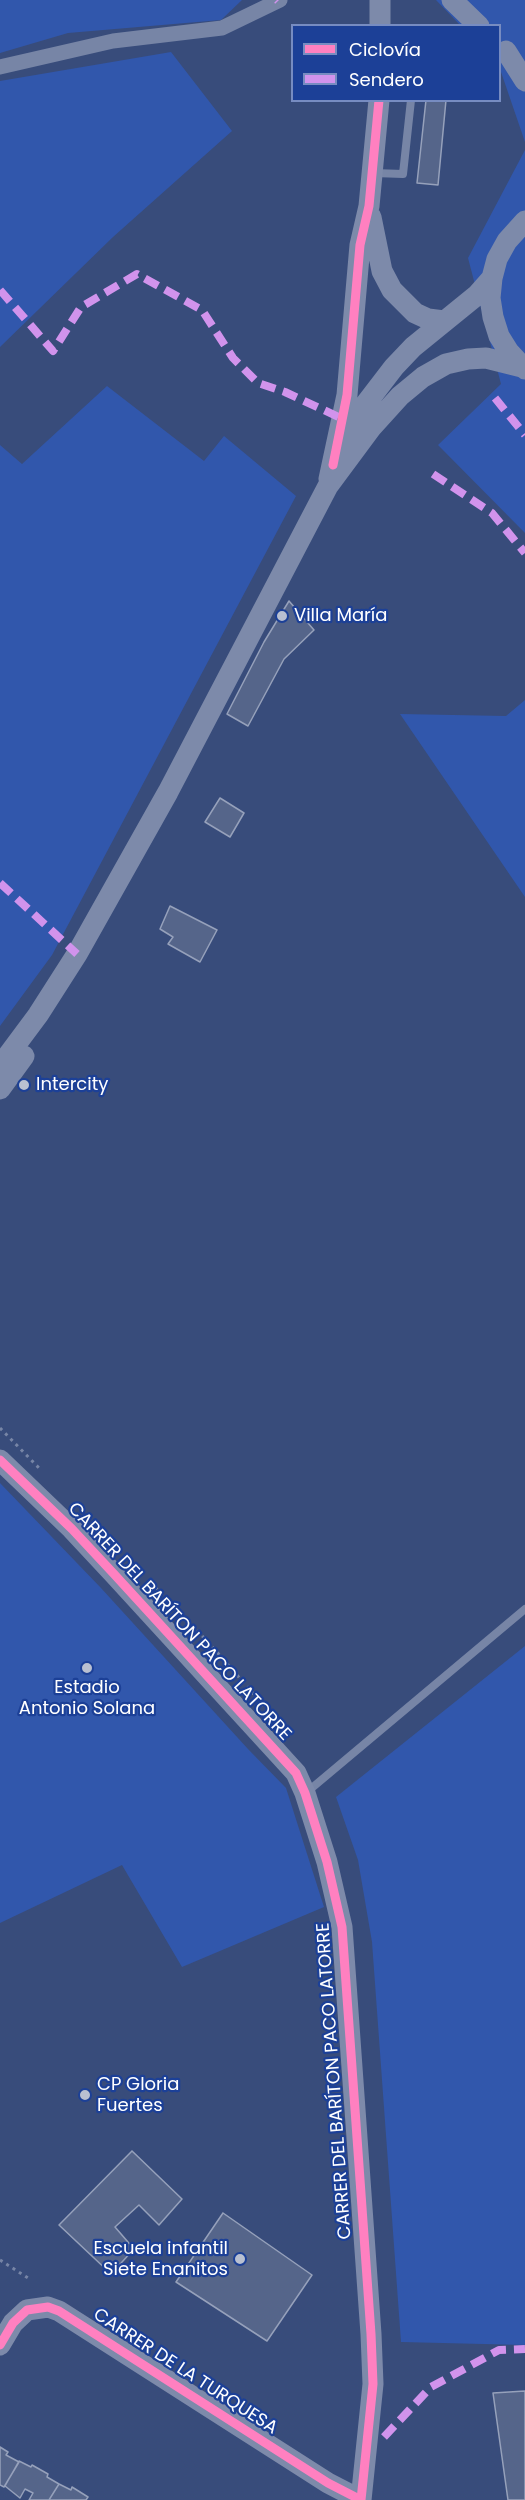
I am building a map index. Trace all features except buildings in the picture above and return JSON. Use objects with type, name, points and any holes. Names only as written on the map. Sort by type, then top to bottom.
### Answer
[{"type":"street","points":[[0,67],[113,40],[222,28],[280,0]]},
{"type":"street","points":[[380,0],[380,24]]},
{"type":"street","points":[[452,0],[477,24]]},
{"type":"street","points":[[503,48],[525,64]]},
{"type":"street","points":[[503,48],[525,81]]},
{"type":"street","points":[[328,486],[347,395],[360,245],[369,206],[379,102]]},
{"type":"street","points":[[369,206],[382,271],[392,290],[415,313],[428,320],[444,321]]},
{"type":"street","points":[[523,221],[507,241],[497,259],[490,298],[499,336],[509,352],[524,368]]},
{"type":"street","points":[[333,465],[361,410],[382,382],[413,347],[477,295],[492,278]]},
{"type":"street","points":[[0,1066],[38,1015],[77,954],[168,792],[328,486],[384,412],[423,377],[446,364],[468,359],[486,358],[524,368]]},
{"type":"street","points":[[0,1089],[52,1018],[107,921],[168,792]]},
{"type":"street","name":"CARRER DEL BARÍTON PACO LATORRE","points":[[0,1460],[72,1529],[114,1574],[296,1773],[305,1792],[327,1862],[342,1927],[373,2384],[361,2500]]},
{"type":"street","name":"CARRER DE LA TURQUESA","points":[[0,2346],[13,2323],[27,2310],[48,2307],[59,2311],[328,2483],[361,2500]]},
{"type":"lane","points":[[372,173],[403,174],[411,102]]},
{"type":"lane","points":[[305,1792],[525,1609]]},
{"type":"path","points":[[202,1636],[284,1729]]},
{"type":"path","points":[[0,2260],[28,2278]]},
{"type":"path","points":[[8,2264],[10,2260]]},
{"type":"shaded area","points":[[0,0],[242,0],[221,20],[68,33],[0,53]]},
{"type":"shaded area","points":[[436,0],[525,0],[525,142],[501,72],[501,24],[459,24]]},
{"type":"shaded area","points":[[171,52],[232,131],[113,237],[0,347],[0,81]]},
{"type":"shaded area","points":[[525,150],[525,533],[438,445],[501,384],[468,258]]},
{"type":"shaded area","points":[[107,386],[204,461],[224,436],[296,496],[52,955],[0,1026],[0,445],[22,464]]},
{"type":"shaded area","points":[[525,700],[525,897],[400,714],[506,716]]},
{"type":"shaded area","name":"Estadio Antonio Solana","points":[[0,1483],[101,1588],[286,1788],[324,1907],[182,1967],[122,1865],[0,1923]]},
{"type":"shaded area","points":[[525,1646],[525,2345],[401,2342],[372,1942],[358,1860],[336,1797]]},
{"type":"marked path","points":[[0,290],[53,351],[81,307],[137,274],[202,310],[233,358],[258,383],[285,392],[343,419]]},
{"type":"marked path","points":[[495,398],[525,435]]},
{"type":"marked path","points":[[433,474],[492,513],[525,553]]},
{"type":"marked path","points":[[0,883],[77,954]]},
{"type":"marked path","points":[[384,2437],[431,2387],[499,2350],[525,2349]]},
{"type":"cycle path","points":[[333,465],[347,395],[360,245],[369,206],[379,102]]},
{"type":"cycle path","points":[[0,1460],[72,1529],[114,1574],[296,1773],[305,1793],[327,1862],[342,1927],[373,2384],[361,2500]]},
{"type":"cycle path","points":[[0,2345],[13,2323],[27,2310],[48,2307],[59,2311],[328,2483],[361,2500]]},
{"type":"place","name":"Villa María","points":[[282,616]]},
{"type":"place","name":"Intercity","points":[[24,1085]]},
{"type":"place","name":"Estadio Antonio Solana","points":[[87,1668]]},
{"type":"place","name":"CP Gloria Fuertes","points":[[85,2095]]},
{"type":"place","name":"Escuela infantil Siete Enanitos","points":[[240,2259]]}]
